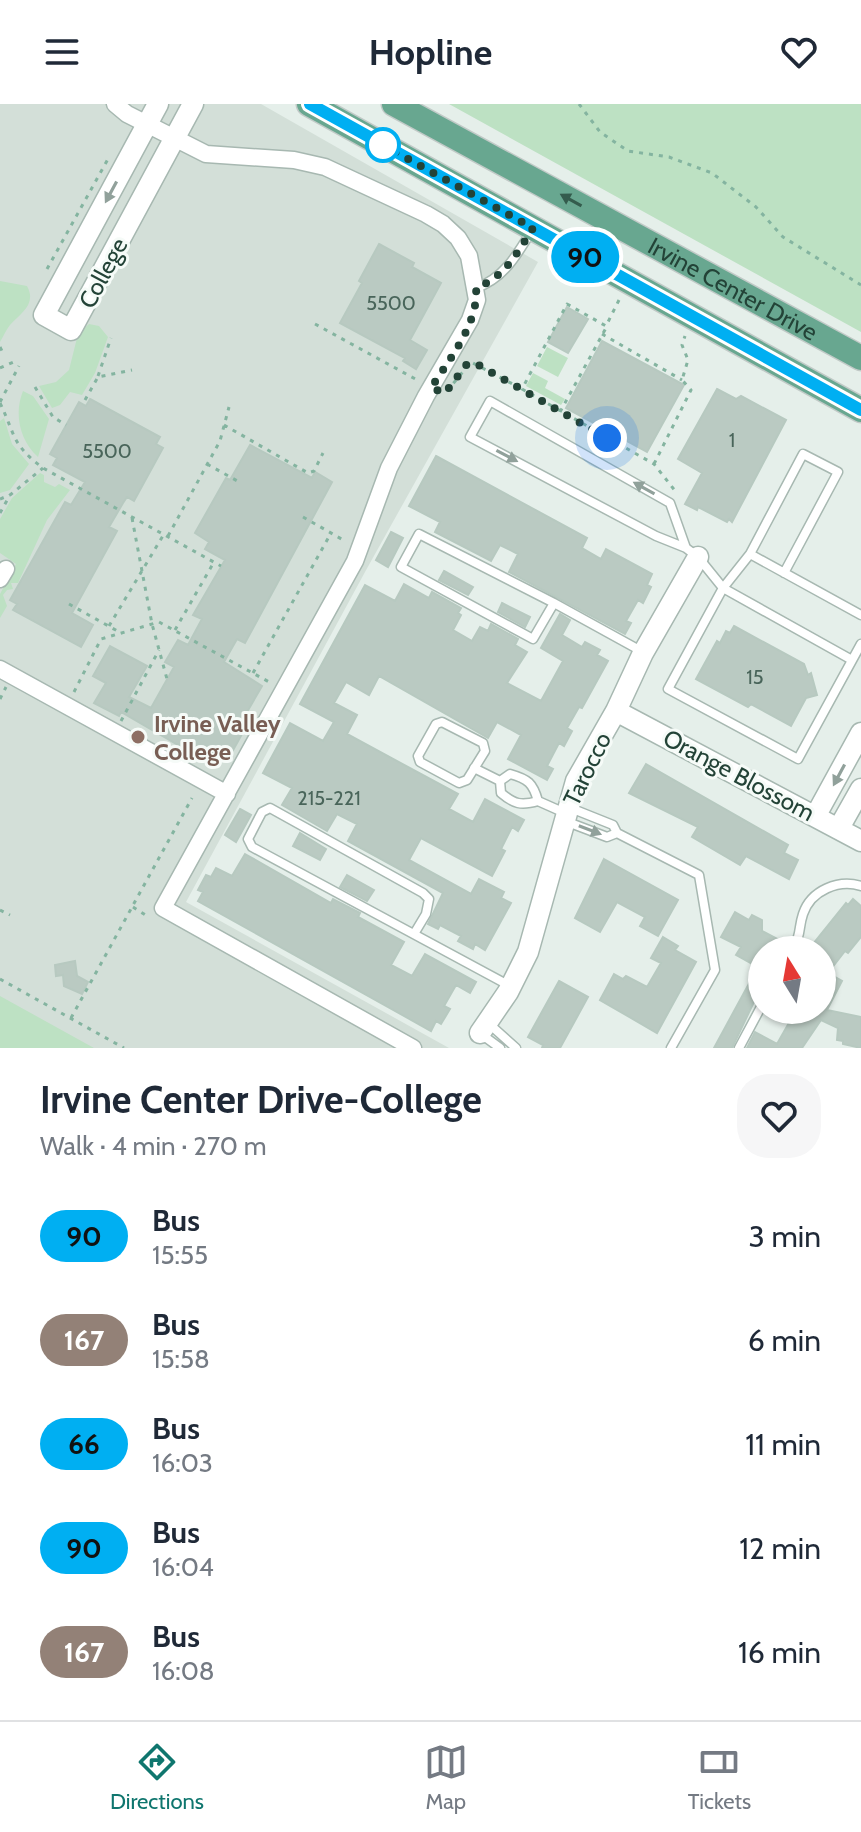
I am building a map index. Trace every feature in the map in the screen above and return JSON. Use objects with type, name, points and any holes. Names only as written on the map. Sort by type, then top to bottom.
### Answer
[{"type":"main road","name":"Irvine Center Drive","points":[[309,104],[861,410]]},
{"type":"main road","name":"Irvine Center Drive","points":[[394,104],[861,358]]},
{"type":"street","points":[[115,104],[127,114],[206,154],[294,160],[325,167],[443,224],[458,238],[469,256],[477,300],[470,320],[389,468],[361,549],[163,908],[413,1048]]},
{"type":"street","name":"College","points":[[158,104],[44,315],[71,330],[193,104]]},
{"type":"street","name":"Tarocco","points":[[484,1027],[528,952],[576,781],[616,711],[692,553]]},
{"type":"street","points":[[0,669],[227,794]]},
{"type":"street","name":"Orange Blossom","points":[[616,711],[861,841]]},
{"type":"street","points":[[816,815],[861,733]]},
{"type":"street","points":[[839,828],[861,789]]},
{"type":"lane","points":[[476,288],[493,282],[512,262],[533,228]]},
{"type":"lane","points":[[692,553],[470,437],[490,401],[670,503],[692,553],[723,588],[852,660]]},
{"type":"lane","points":[[784,573],[838,472],[803,454],[750,554],[723,588],[668,689],[798,759],[861,644]]},
{"type":"lane","points":[[554,603],[533,639],[401,567],[419,534],[554,603],[643,653]]},
{"type":"lane","points":[[750,554],[861,615]]},
{"type":"lane","points":[[442,722],[483,743],[485,751],[474,768],[467,780],[459,783],[420,762],[418,756],[436,724],[442,722]]},
{"type":"lane","points":[[474,768],[500,781]]},
{"type":"lane","points":[[500,781],[510,774],[525,778],[534,785],[538,801]]},
{"type":"lane","points":[[500,781],[501,793],[514,804],[527,805],[538,801],[607,837],[617,833],[699,875],[715,970],[671,1048]]},
{"type":"lane","points":[[414,934],[426,914],[429,899],[423,893],[270,808],[262,812],[248,839],[252,847],[510,986]]},
{"type":"lane","points":[[800,936],[802,914],[817,894],[827,887],[840,884],[861,886]]},
{"type":"lane","points":[[739,1048],[752,1024]]},
{"type":"lane","points":[[484,1027],[500,1048]]},
{"type":"lane","points":[[484,1027],[516,1048]]},
{"type":"path","points":[[579,104],[600,132],[628,151],[669,157],[712,173],[756,207],[783,237],[861,285]]},
{"type":"path","points":[[560,412],[619,300]]},
{"type":"path","points":[[522,389],[567,304],[606,326]]},
{"type":"path","points":[[315,324],[445,393],[471,362],[654,464],[691,390],[682,380],[602,334]]},
{"type":"path","points":[[682,380],[688,360],[682,345],[685,336]]},
{"type":"path","points":[[85,400],[98,377],[111,338]]},
{"type":"path","points":[[0,368],[16,361]]},
{"type":"path","points":[[19,366],[0,402],[15,442],[23,453],[43,468],[221,566]]},
{"type":"path","points":[[98,377],[132,370]]},
{"type":"path","points":[[35,387],[53,417],[66,425]]},
{"type":"path","points":[[109,626],[220,441],[229,407]]},
{"type":"path","points":[[224,425],[308,473],[314,471],[323,453]]},
{"type":"path","points":[[207,464],[241,483]]},
{"type":"path","points":[[0,499],[10,495],[43,468]]},
{"type":"path","points":[[0,513],[10,495]]},
{"type":"path","points":[[132,516],[152,624],[167,679]]},
{"type":"path","points":[[303,517],[361,549]]},
{"type":"path","points":[[253,674],[331,533]]},
{"type":"path","points":[[175,630],[214,562]]},
{"type":"path","points":[[69,604],[121,633]]},
{"type":"path","points":[[66,706],[101,639],[159,622],[285,691]]},
{"type":"path","points":[[115,733],[159,650]]},
{"type":"path","points":[[71,1018],[192,798]]},
{"type":"path","points":[[133,907],[147,916]]},
{"type":"path","points":[[0,910],[10,915]]},
{"type":"path","points":[[0,979],[124,1048]]},
{"type":"shaded area","name":"Irvine Valley College","points":[[0,104],[261,104],[538,262],[186,902],[449,1048],[0,1048]]},
{"type":"green space","points":[[449,104],[861,104],[861,332]]},
{"type":"green space","points":[[0,281],[27,286],[30,298],[0,342]]},
{"type":"green space","points":[[89,324],[99,326],[108,337],[95,373],[82,395],[70,392],[60,405],[52,408],[39,386],[56,382],[69,370],[78,334]]},
{"type":"green space","points":[[547,347],[568,358],[558,377],[537,366]]},
{"type":"green space","points":[[533,373],[548,381],[545,388],[565,399],[561,405],[526,386]]},
{"type":"green space","points":[[23,391],[33,396],[49,419],[38,457],[26,443],[20,426],[19,408]]},
{"type":"green space","points":[[4,418],[12,444],[29,464],[10,490],[0,493],[0,421]]},
{"type":"green space","points":[[40,473],[44,475],[44,482],[55,487],[59,484],[70,490],[47,520],[18,583],[11,583],[13,589],[3,595],[7,606],[0,618],[0,594],[16,564],[0,553],[0,519],[12,498]]},
{"type":"green space","points":[[0,996],[94,1048],[0,1048]]},
{"type":"building","points":[[379,244],[414,263],[412,267],[441,283],[410,340],[427,350],[416,369],[403,361],[405,358],[340,323]]},
{"type":"building","points":[[567,307],[588,319],[568,353],[548,342]]},
{"type":"building","points":[[602,341],[684,385],[647,452],[566,408]]},
{"type":"building","points":[[717,389],[736,399],[741,396],[786,420],[732,522],[685,504],[702,473],[678,459]]},
{"type":"building","points":[[90,399],[160,437],[156,444],[163,448],[134,501],[127,497],[109,527],[117,531],[72,613],[93,625],[81,647],[13,610],[17,604],[10,600],[65,502],[71,505],[85,482],[53,465],[57,458],[50,454],[79,402],[86,406]]},
{"type":"building","points":[[250,445],[312,478],[315,472],[332,482],[245,643],[237,639],[224,662],[262,686],[236,731],[242,734],[231,754],[225,751],[216,767],[121,712],[119,716],[94,703],[106,683],[93,676],[110,646],[147,666],[129,697],[151,708],[174,667],[165,662],[178,640],[188,645],[202,619],[193,615],[225,560],[205,549],[209,542],[195,533],[226,478],[230,480]]},
{"type":"building","points":[[436,456],[587,538],[582,548],[601,559],[606,549],[652,574],[647,585],[651,587],[643,603],[638,600],[626,621],[631,623],[625,634],[509,572],[518,554],[500,545],[491,561],[435,532],[440,522],[409,506]]},
{"type":"building","points":[[391,532],[403,538],[388,567],[376,560]]},
{"type":"building","points":[[444,571],[473,587],[468,595],[439,580]]},
{"type":"building","points":[[404,584],[429,598],[432,592],[461,608],[453,630],[472,641],[480,627],[488,631],[491,624],[518,639],[515,645],[527,652],[507,683],[541,701],[563,661],[541,648],[560,614],[570,620],[562,635],[582,647],[585,642],[600,650],[597,655],[608,661],[567,728],[572,731],[564,746],[559,743],[547,766],[553,769],[547,780],[508,759],[521,735],[497,722],[488,738],[379,676],[369,695],[346,682],[334,703],[357,715],[347,734],[458,794],[449,809],[473,822],[485,799],[524,820],[518,831],[512,827],[501,849],[505,851],[492,876],[421,838],[409,860],[471,894],[479,879],[504,892],[501,898],[511,903],[485,950],[475,944],[473,949],[458,941],[461,936],[440,925],[438,929],[428,924],[443,893],[348,841],[357,824],[337,814],[327,831],[282,805],[292,788],[263,773],[290,723],[323,741],[334,722],[300,704],[365,585],[395,601]]},
{"type":"building","points":[[502,603],[530,617],[525,627],[498,612]]},
{"type":"building","points":[[734,626],[804,664],[808,675],[811,673],[817,695],[806,698],[791,726],[696,679],[717,641],[720,643],[726,631],[730,633]]},
{"type":"building","points":[[646,764],[788,845],[784,853],[798,860],[789,879],[746,856],[740,865],[692,837],[698,827],[629,793]]},
{"type":"building","points":[[240,809],[251,815],[236,842],[225,835]]},
{"type":"building","points":[[300,833],[326,849],[320,860],[293,846]]},
{"type":"building","points":[[245,854],[331,903],[333,899],[360,913],[358,917],[404,942],[391,965],[412,976],[425,954],[476,982],[470,993],[456,985],[444,1006],[450,1009],[441,1024],[436,1021],[431,1031],[198,901],[203,892],[198,890],[206,875],[211,877],[216,868],[232,876]]},
{"type":"building","points":[[604,859],[678,900],[658,936],[640,926],[645,917],[617,902],[600,932],[575,918]]},
{"type":"building","points":[[347,875],[374,890],[367,901],[340,887]]},
{"type":"building","points":[[853,899],[861,906],[861,937],[836,963],[836,936],[819,936],[846,903],[848,905]]},
{"type":"building","points":[[735,912],[749,920],[752,915],[762,920],[762,931],[772,936],[748,936],[748,962],[736,955],[741,947],[721,937]]},
{"type":"building","points":[[663,937],[678,946],[675,950],[696,962],[657,1033],[600,1000],[614,974],[623,979],[626,976],[647,987],[661,963],[651,958]]},
{"type":"building","points":[[75,961],[77,976],[88,982],[82,994],[64,986],[63,975],[56,976],[55,965]]},
{"type":"building","points":[[836,978],[842,981],[836,993]]},
{"type":"building","points":[[559,981],[588,997],[560,1048],[542,1048],[543,1045],[528,1037]]},
{"type":"building","points":[[748,985],[748,1014],[732,1048],[714,1048]]},
{"type":"building","points":[[836,1012],[861,1017],[861,1048],[837,1040],[838,1028],[830,1024],[836,1024]]},
{"type":"building","points":[[788,1024],[818,1024],[802,1048],[747,1048],[755,1032],[777,1044]]},
{"type":"bus line","name":"90","points":[[310,104],[861,410]]},
{"type":"place","name":"Irvine Valley College","points":[[138,737]]},
{"type":"route","points":[[383,145],[533,228],[512,262],[493,282],[476,288],[477,300],[470,320],[431,388],[445,393],[467,364],[475,363],[607,438]]}]
